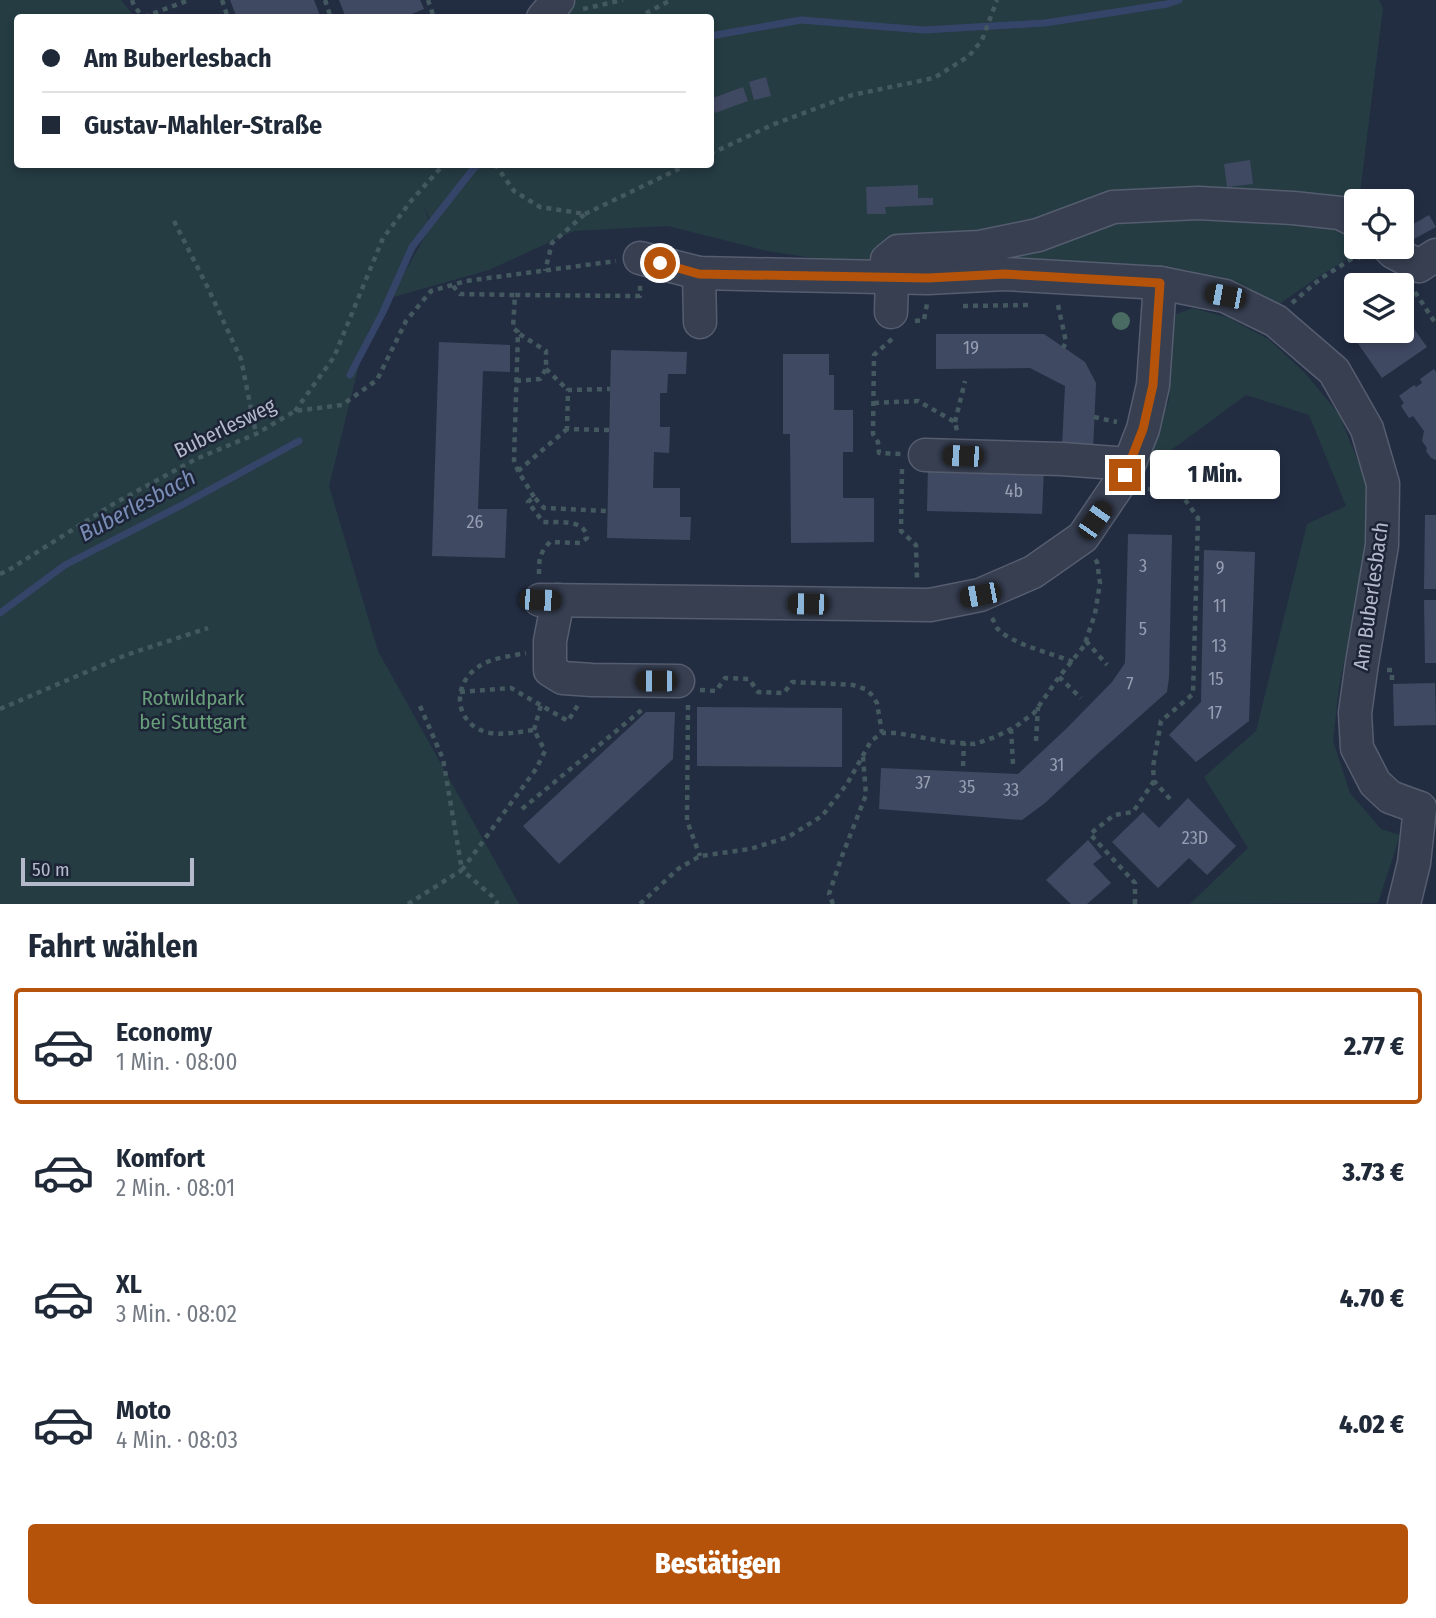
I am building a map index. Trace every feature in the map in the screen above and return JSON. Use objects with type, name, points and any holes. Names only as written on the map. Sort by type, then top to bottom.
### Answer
[{"type":"street","points":[[898,324],[887,260],[898,251],[980,247],[1038,235],[1113,207],[1198,202],[1293,208],[1344,215]]},
{"type":"street","points":[[1400,259],[1419,266],[1436,255]]},
{"type":"street","name":"Am Buberlesbach","points":[[640,258],[699,274],[928,278],[1005,274],[1160,283],[1225,296],[1276,321],[1334,371],[1367,429],[1383,484],[1382,545],[1355,713],[1357,748],[1375,783],[1390,797],[1428,805]]},
{"type":"street","points":[[699,274],[700,322]]},
{"type":"street","points":[[683,685],[562,678],[550,670],[549,600],[930,605],[980,595],[1033,572],[1083,537],[1125,475],[1143,429],[1153,385],[1160,283]]},
{"type":"street","points":[[910,459],[963,456],[1129,464]]},
{"type":"street","points":[[1404,904],[1428,805]]},
{"type":"path","points":[[152,14],[189,0]]},
{"type":"path","points":[[550,9],[589,9],[623,0]]},
{"type":"path","points":[[645,14],[671,0]]},
{"type":"path","points":[[714,152],[772,125],[852,96],[934,78],[969,56],[982,40],[997,0]]},
{"type":"path","points":[[295,411],[334,357],[383,238],[440,168]]},
{"type":"path","points":[[498,168],[514,191],[540,207],[584,214]]},
{"type":"path","points":[[545,272],[552,243],[584,214],[681,168]]},
{"type":"path","points":[[174,221],[241,359],[256,433]]},
{"type":"path","points":[[453,285],[460,294],[640,296],[640,258]]},
{"type":"path","name":"Buberlesweg","points":[[0,573],[196,459],[256,433],[295,411],[342,405],[377,380],[406,321],[431,291],[466,281],[640,258]]},
{"type":"path","points":[[1282,311],[1320,279],[1351,259]]},
{"type":"path","points":[[514,295],[513,328],[546,351],[546,369],[540,379],[516,381]]},
{"type":"path","points":[[1422,304],[1436,324]]},
{"type":"path","points":[[953,306],[1032,305]]},
{"type":"path","points":[[1058,305],[1066,342],[1063,348]]},
{"type":"path","points":[[918,605],[916,545],[901,531],[910,459],[879,453],[878,442],[873,434],[874,355],[898,324],[924,320],[927,306]]},
{"type":"path","points":[[518,332],[514,460],[518,471],[544,508],[608,511]]},
{"type":"path","points":[[546,369],[568,390],[610,389]]},
{"type":"path","points":[[963,456],[955,422],[965,381]]},
{"type":"path","points":[[567,429],[568,390]]},
{"type":"path","points":[[873,403],[918,401],[955,422]]},
{"type":"path","points":[[1094,417],[1123,423]]},
{"type":"path","points":[[518,471],[567,429],[609,430]]},
{"type":"path","points":[[1170,799],[1154,781],[1153,767],[1161,721],[1193,694],[1198,518],[1173,485]]},
{"type":"path","points":[[534,497],[528,502],[543,522],[574,523],[587,532],[587,537],[580,542],[550,542],[543,549],[539,558],[549,600]]},
{"type":"path","points":[[640,904],[678,869],[700,856],[750,849],[788,837],[822,816],[847,784],[871,741],[883,733],[975,744],[1011,729],[1034,713],[1086,641],[1095,614],[1100,583],[1097,562],[1083,537]]},
{"type":"path","points":[[980,595],[998,629],[1021,643],[1073,662]]},
{"type":"path","points":[[0,709],[126,655],[208,628]]},
{"type":"path","points":[[534,730],[509,734],[487,732],[468,722],[460,709],[460,692],[466,678],[479,665],[538,650],[550,641]]},
{"type":"path","points":[[1086,641],[1107,665]]},
{"type":"path","points":[[1059,677],[1080,698]]},
{"type":"path","points":[[700,856],[687,821],[683,685],[716,691],[725,678],[749,679],[758,692],[784,693],[792,682],[853,685],[865,689],[877,703],[883,733]]},
{"type":"path","points":[[460,692],[511,688],[568,721]]},
{"type":"path","points":[[408,904],[462,870],[536,768],[545,751],[534,730],[541,705]]},
{"type":"path","points":[[420,706],[443,760],[462,870],[499,904]]},
{"type":"path","points":[[522,809],[647,706]]},
{"type":"path","points":[[1036,741],[1038,706]]},
{"type":"path","points":[[1011,729],[1013,764]]},
{"type":"path","points":[[963,766],[964,743]]},
{"type":"path","points":[[833,904],[829,894],[866,795],[863,757]]},
{"type":"path","points":[[1135,904],[1135,883],[1090,834],[1114,815],[1133,811],[1154,781]]},
{"type":"green space","name":"Rotwildpark bei Stuttgart","points":[[0,0],[121,0],[133,14],[14,14],[14,168],[714,168],[714,14],[556,14],[576,0],[1379,0],[1383,8],[1360,189],[1344,189],[1344,259],[1347,259],[1278,305],[1233,285],[1187,270],[1126,265],[826,260],[767,251],[668,226],[574,231],[489,270],[390,298],[432,224],[423,204],[430,224],[366,337],[329,486],[378,651],[519,904],[0,904]]},
{"type":"green space","points":[[1193,308],[1229,318],[1268,339],[1304,372],[1339,414],[1367,484],[1364,563],[1339,687],[1333,741],[1350,793],[1381,829],[1400,835],[1378,903],[1190,904],[1248,848],[1204,777],[1256,731],[1307,524],[1346,506],[1309,415],[1246,395],[1139,474],[1169,400],[1174,315]]},
{"type":"building","points":[[230,0],[314,0],[319,14],[235,14]]},
{"type":"building","points":[[339,0],[420,0],[424,9],[412,14],[344,14]]},
{"type":"building","points":[[766,77],[771,96],[754,100],[749,82]]},
{"type":"building","points":[[743,87],[748,101],[715,113],[714,98]]},
{"type":"building","points":[[1250,160],[1253,184],[1227,187],[1224,164]]},
{"type":"building","points":[[918,185],[918,198],[933,198],[933,205],[885,207],[886,214],[867,214],[866,187]]},
{"type":"building","points":[[1429,215],[1436,227],[1414,239],[1414,224]]},
{"type":"building","points":[[1414,329],[1427,347],[1382,378],[1358,343],[1414,343]]},
{"type":"building","points":[[936,334],[1044,334],[1085,362],[1096,383],[1093,449],[1062,447],[1065,386],[1030,368],[936,369]]},
{"type":"building","points":[[439,342],[510,345],[510,372],[483,371],[478,509],[507,509],[505,558],[432,556]]},
{"type":"building","points":[[611,350],[687,352],[686,374],[668,374],[667,393],[660,393],[660,427],[670,427],[669,453],[654,452],[653,488],[680,488],[680,517],[691,517],[690,540],[607,538]]},
{"type":"building","points":[[783,354],[829,354],[829,375],[834,375],[834,410],[853,410],[853,452],[843,452],[843,498],[874,498],[874,542],[791,543],[790,434],[783,434]]},
{"type":"building","points":[[1434,369],[1436,460],[1426,451],[1422,441],[1424,431],[1413,416],[1409,418],[1401,406],[1404,403],[1399,396],[1414,385],[1416,387],[1422,383],[1420,379]]},
{"type":"building","points":[[928,466],[1044,469],[1042,514],[927,511]]},
{"type":"building","points":[[1425,515],[1436,515],[1436,589],[1424,589]]},
{"type":"building","points":[[1128,534],[1172,535],[1167,692],[1045,803],[1022,820],[879,809],[881,768],[1018,774],[1112,682],[1125,663]]},
{"type":"building","points":[[1204,550],[1255,552],[1249,721],[1196,762],[1169,735],[1201,702]]},
{"type":"building","points":[[1424,600],[1436,600],[1436,663],[1425,663]]},
{"type":"building","points":[[1435,683],[1436,725],[1394,726],[1393,684]]},
{"type":"building","points":[[697,707],[842,708],[842,767],[697,766]]},
{"type":"building","points":[[646,712],[675,712],[673,759],[559,864],[523,826]]},
{"type":"building","points":[[1188,798],[1236,846],[1207,875],[1189,858],[1158,888],[1112,842],[1143,812],[1159,828]]},
{"type":"building","points":[[1088,840],[1102,857],[1093,864],[1111,883],[1087,904],[1071,904],[1046,880]]},
{"type":"waterway","name":"Buberlesbach","points":[[714,35],[801,20],[924,30],[1045,23],[1179,0]]},
{"type":"waterway","name":"Buberlesbach","points":[[350,375],[383,312],[412,247],[474,168]]},
{"type":"waterway","name":"Buberlesbach","points":[[0,613],[65,565],[299,441]]},
{"type":"route","points":[[660,263],[699,274],[928,278],[1005,274],[1160,283],[1153,385],[1143,429],[1125,475]]}]
